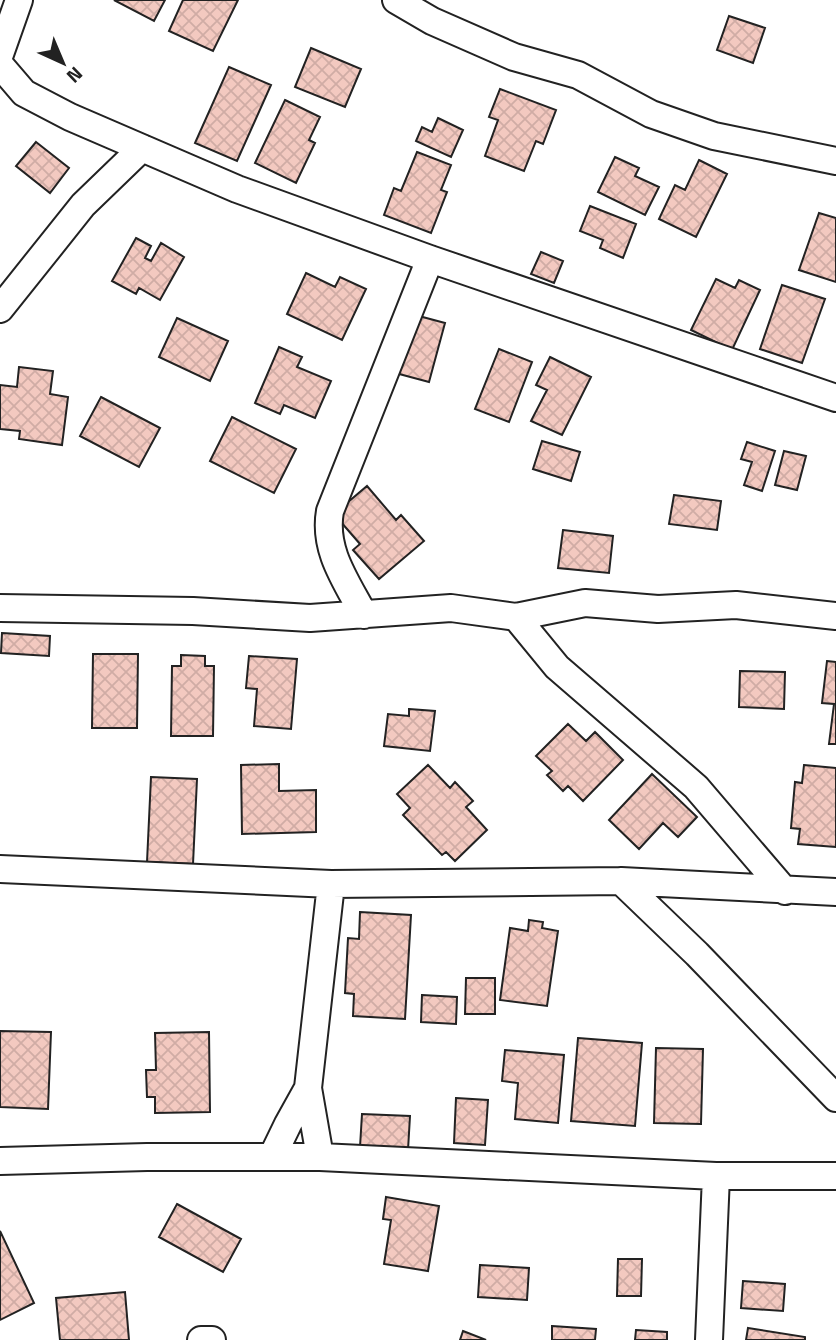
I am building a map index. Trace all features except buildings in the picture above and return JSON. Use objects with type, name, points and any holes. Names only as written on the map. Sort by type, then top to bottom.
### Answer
[{"type":"street","points":[[0,54],[19,0]]},
{"type":"street","points":[[396,0],[432,21],[514,57],[578,75],[663,118],[714,136],[836,161]]},
{"type":"street","points":[[0,65],[24,93],[70,117],[237,189],[430,259],[836,398]]},
{"type":"street","points":[[0,309],[83,205],[142,148]]},
{"type":"street","points":[[365,614],[332,553],[327,530],[330,511],[430,259]]},
{"type":"street","points":[[0,608],[193,611],[310,618],[452,608],[516,617],[585,604],[659,608],[736,605],[836,616]]},
{"type":"street","points":[[516,617],[557,667],[696,787],[785,891]]},
{"type":"street","points":[[0,869],[331,884],[621,881],[836,892]]},
{"type":"street","points":[[621,881],[697,954],[836,1098]]},
{"type":"street","points":[[320,1157],[308,1088],[331,884]]},
{"type":"street","points":[[272,1157],[308,1088]]},
{"type":"street","points":[[0,1161],[320,1157],[716,1176],[836,1177]]},
{"type":"street","points":[[709,1340],[716,1176]]},
{"type":"street","points":[[201,1340],[212,1340]]}]
